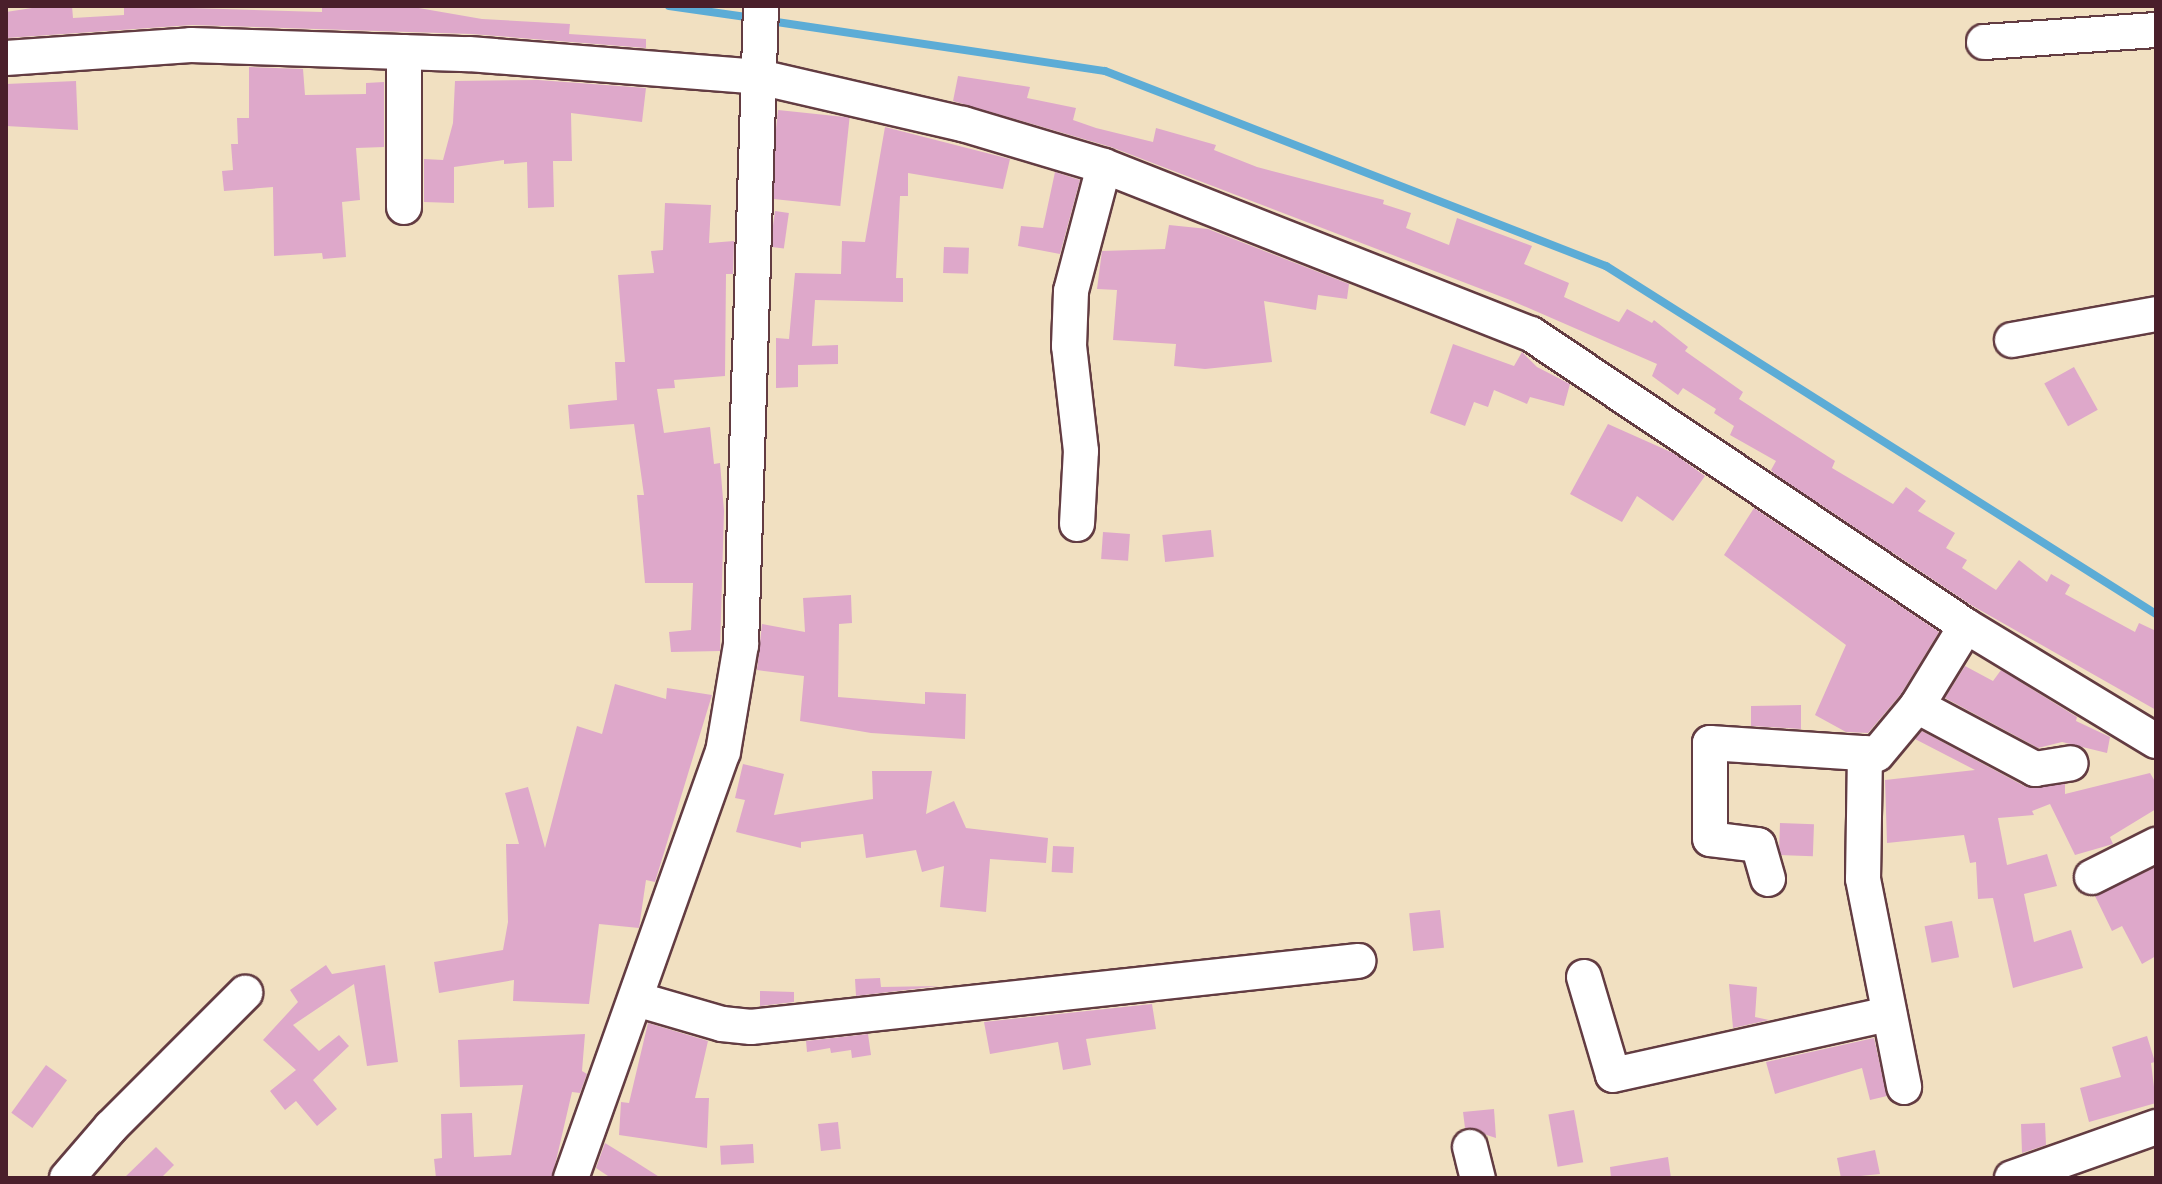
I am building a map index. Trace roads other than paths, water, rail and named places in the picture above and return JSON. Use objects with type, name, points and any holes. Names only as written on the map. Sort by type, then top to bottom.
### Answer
[{"type":"street","points":[[571,1178],[723,752],[741,645],[761,6]]},
{"type":"street","points":[[1984,42],[2156,30]]},
{"type":"street","points":[[6,58],[191,45],[760,64],[1104,166],[1531,334],[1966,626],[2156,741]]},
{"type":"street","points":[[404,52],[404,207]]},
{"type":"street","points":[[1077,524],[1081,451],[1069,346],[1071,291],[1104,166]]},
{"type":"street","points":[[2012,340],[2156,314]]},
{"type":"street","points":[[1768,879],[1758,845],[1710,839],[1710,743],[1882,753],[1917,706],[1966,626]]},
{"type":"street","points":[[1917,706],[2035,769],[2071,763]]},
{"type":"street","points":[[1865,753],[1861,867],[1904,1087]]},
{"type":"street","points":[[2092,877],[2156,845]]},
{"type":"street","points":[[636,999],[722,1024],[751,1027],[1358,961]]},
{"type":"street","points":[[1584,977],[1613,1075],[1889,1014]]},
{"type":"street","points":[[67,1178],[245,993]]},
{"type":"street","points":[[2016,1177],[2156,1127]]},
{"type":"waterway","points":[[669,6],[753,18]]},
{"type":"waterway","points":[[770,21],[1105,71],[1606,266],[2156,614]]}]
